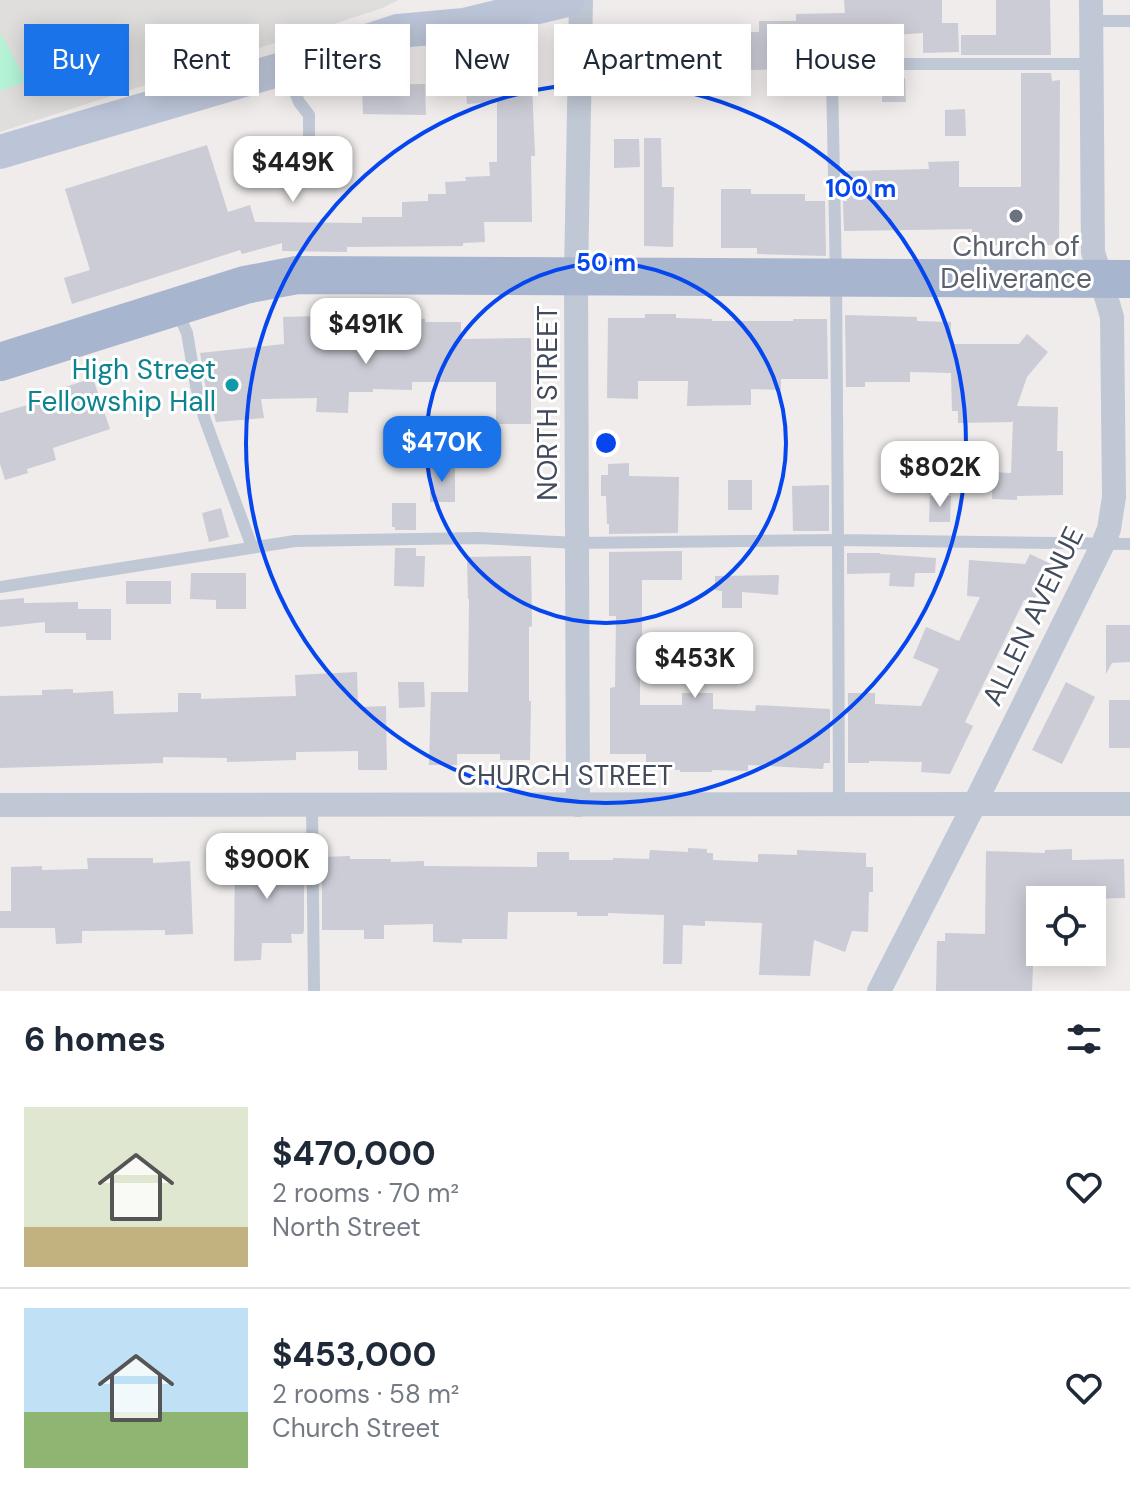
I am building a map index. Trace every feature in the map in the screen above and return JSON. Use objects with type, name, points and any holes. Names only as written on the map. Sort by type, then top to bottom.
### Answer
[{"type":"main road","points":[[0,362],[245,285],[297,275],[1115,279]]},
{"type":"street","points":[[408,24],[443,0]]},
{"type":"street","points":[[410,30],[464,25],[567,0]]},
{"type":"street","name":"NORTH STREET","points":[[578,805],[576,275],[581,0]]},
{"type":"street","name":"ALLEN AVENUE","points":[[879,991],[1109,529],[1114,497],[1112,317],[1115,279],[1093,252],[1092,11]]},
{"type":"street","points":[[0,152],[275,71]]},
{"type":"street","name":"CHURCH STREET","points":[[0,805],[1130,804]]},
{"type":"lane","points":[[1092,11],[1130,21]]},
{"type":"lane","points":[[839,804],[832,79],[842,64],[1092,64]]},
{"type":"lane","points":[[297,96],[309,115],[309,171]]},
{"type":"lane","points":[[175,307],[187,333],[204,417],[252,547]]},
{"type":"lane","points":[[0,587],[295,541],[478,538],[577,543],[838,540],[1130,544]]},
{"type":"lane","points":[[312,805],[314,991]]},
{"type":"shaded area","points":[[0,0],[399,0],[334,24],[275,24],[275,43],[259,48],[259,24],[145,24],[145,85],[129,90],[129,24],[24,24],[24,96],[111,96],[0,132]]},
{"type":"green space","points":[[0,33],[24,76],[24,82],[0,91]]},
{"type":"building","points":[[844,0],[942,0],[942,23],[958,23],[959,52],[923,53],[923,33],[904,34],[904,24],[767,24],[767,70],[751,70],[751,32],[759,32],[759,21],[796,21],[796,14],[845,13]]},
{"type":"building","points":[[996,0],[1050,0],[1051,55],[961,55],[961,35],[996,35]]},
{"type":"building","points":[[1021,73],[1051,73],[1052,81],[1060,80],[1059,245],[972,245],[972,229],[844,231],[843,201],[847,201],[847,171],[929,169],[928,162],[959,161],[959,187],[1021,187]]},
{"type":"building","points":[[905,78],[906,102],[882,102],[882,96],[904,96]]},
{"type":"building","points":[[410,84],[425,84],[426,115],[363,114],[362,96],[410,96]]},
{"type":"building","points":[[466,96],[533,96],[535,156],[531,156],[532,222],[484,222],[485,242],[463,243],[463,246],[347,247],[347,252],[282,251],[282,243],[242,254],[240,250],[72,304],[64,278],[90,270],[65,189],[207,145],[228,212],[250,205],[255,222],[362,223],[362,217],[402,217],[402,202],[428,201],[428,194],[446,194],[445,182],[490,176],[489,162],[497,162],[497,102],[467,104]]},
{"type":"building","points":[[965,109],[966,136],[945,136],[945,110]]},
{"type":"building","points":[[644,138],[661,138],[662,187],[674,187],[673,247],[644,246]]},
{"type":"building","points":[[614,139],[639,139],[640,167],[614,168]]},
{"type":"building","points":[[721,189],[751,189],[751,194],[805,194],[805,201],[825,201],[826,256],[757,254],[757,248],[721,248]]},
{"type":"building","points":[[645,314],[676,314],[676,318],[712,321],[827,319],[828,379],[781,379],[781,390],[751,389],[751,405],[687,406],[688,381],[638,381],[638,399],[607,398],[608,318],[645,318]]},
{"type":"building","points":[[845,315],[917,317],[917,321],[951,322],[951,344],[1019,344],[1027,334],[1048,352],[1027,377],[1017,406],[1058,407],[1057,451],[1063,451],[1063,495],[1017,496],[1017,500],[992,499],[993,472],[1011,473],[1013,420],[958,423],[958,411],[952,411],[951,373],[910,372],[910,382],[865,382],[865,387],[846,387]]},
{"type":"building","points":[[314,316],[314,327],[355,328],[355,319],[425,319],[425,322],[461,322],[461,339],[531,338],[531,424],[496,424],[496,382],[412,382],[412,390],[349,392],[348,413],[316,412],[317,398],[261,399],[264,418],[216,422],[200,353],[284,344],[283,317]]},
{"type":"building","points":[[93,378],[110,429],[53,448],[56,460],[5,480],[0,464],[0,413],[58,396],[56,390]]},
{"type":"building","points":[[629,463],[629,476],[679,477],[678,533],[609,534],[606,496],[601,496],[601,475],[608,475],[608,464]]},
{"type":"building","points":[[430,465],[455,465],[455,502],[430,502]]},
{"type":"building","points":[[728,480],[752,480],[752,510],[728,510]]},
{"type":"building","points":[[829,485],[829,531],[793,531],[792,486]]},
{"type":"building","points":[[930,496],[951,496],[950,522],[929,522]]},
{"type":"building","points":[[392,503],[416,503],[416,530],[395,530],[392,527]]},
{"type":"building","points":[[221,508],[229,537],[209,542],[202,513]]},
{"type":"building","points":[[395,548],[416,548],[416,556],[425,556],[424,587],[394,586]]},
{"type":"building","points":[[682,551],[682,580],[642,580],[644,657],[640,657],[640,705],[682,705],[682,693],[713,693],[713,709],[755,711],[756,705],[830,709],[830,763],[824,763],[823,769],[748,765],[748,771],[646,770],[646,754],[610,754],[610,688],[615,687],[616,616],[609,616],[609,552]]},
{"type":"building","points":[[847,553],[936,558],[935,573],[915,573],[914,587],[889,586],[890,573],[847,574]]},
{"type":"building","points":[[1030,554],[1051,564],[1034,601],[1024,600],[965,722],[973,726],[950,774],[921,772],[922,762],[848,763],[848,693],[875,693],[875,704],[921,706],[939,669],[913,658],[926,627],[959,641],[980,597],[967,596],[969,560],[1025,564]]},
{"type":"building","points":[[531,556],[530,760],[500,760],[500,754],[457,754],[457,765],[429,765],[431,692],[468,692],[467,557]]},
{"type":"building","points":[[191,573],[246,573],[246,609],[216,609],[216,600],[190,599]]},
{"type":"building","points":[[779,575],[778,595],[742,592],[742,608],[722,608],[722,591],[715,590],[715,576]]},
{"type":"building","points":[[126,581],[171,581],[171,604],[126,604]]},
{"type":"building","points":[[24,598],[24,603],[78,602],[78,609],[111,609],[111,640],[86,640],[86,633],[45,633],[45,622],[0,627],[0,600]]},
{"type":"building","points":[[1106,625],[1130,625],[1130,662],[1112,663],[1106,674]]},
{"type":"building","points":[[357,672],[358,707],[386,706],[387,770],[358,770],[358,751],[296,752],[296,760],[227,762],[227,758],[163,757],[163,763],[0,768],[0,696],[42,695],[42,690],[73,689],[73,693],[113,691],[114,714],[178,712],[178,693],[201,693],[201,699],[296,696],[295,675]]},
{"type":"building","points":[[398,682],[424,682],[425,707],[399,708]]},
{"type":"building","points":[[1066,682],[1095,697],[1062,764],[1032,750]]},
{"type":"building","points":[[1109,700],[1130,700],[1130,748],[1109,748]]},
{"type":"building","points":[[688,848],[707,849],[707,853],[713,853],[713,860],[758,862],[758,854],[797,855],[797,850],[866,853],[866,867],[873,867],[868,932],[852,931],[845,952],[814,940],[810,976],[759,975],[762,923],[705,921],[705,926],[683,925],[682,964],[663,964],[664,915],[608,913],[608,916],[577,916],[577,912],[508,912],[507,939],[462,939],[462,943],[433,942],[433,924],[384,925],[384,939],[364,939],[364,930],[322,930],[322,857],[424,861],[424,866],[537,867],[537,852],[569,852],[569,860],[613,860],[649,859],[650,850],[688,852]]},
{"type":"building","points":[[288,849],[288,857],[304,857],[303,934],[291,934],[292,943],[262,943],[261,960],[234,961],[235,851]]},
{"type":"building","points":[[1072,849],[1072,860],[1124,859],[1125,898],[1106,898],[1106,886],[1026,886],[1026,966],[1033,966],[1032,991],[936,991],[937,941],[945,941],[945,933],[985,934],[986,851],[1045,853],[1045,850]]},
{"type":"building","points":[[87,858],[153,858],[153,863],[190,861],[193,934],[165,935],[165,930],[82,931],[82,943],[56,944],[55,928],[0,928],[0,911],[11,911],[11,867],[88,869]]},
{"type":"place","name":"Church of Deliverance","points":[[1016,216]]},
{"type":"place","name":"High Street Fellowship Hall","points":[[232,385]]}]
